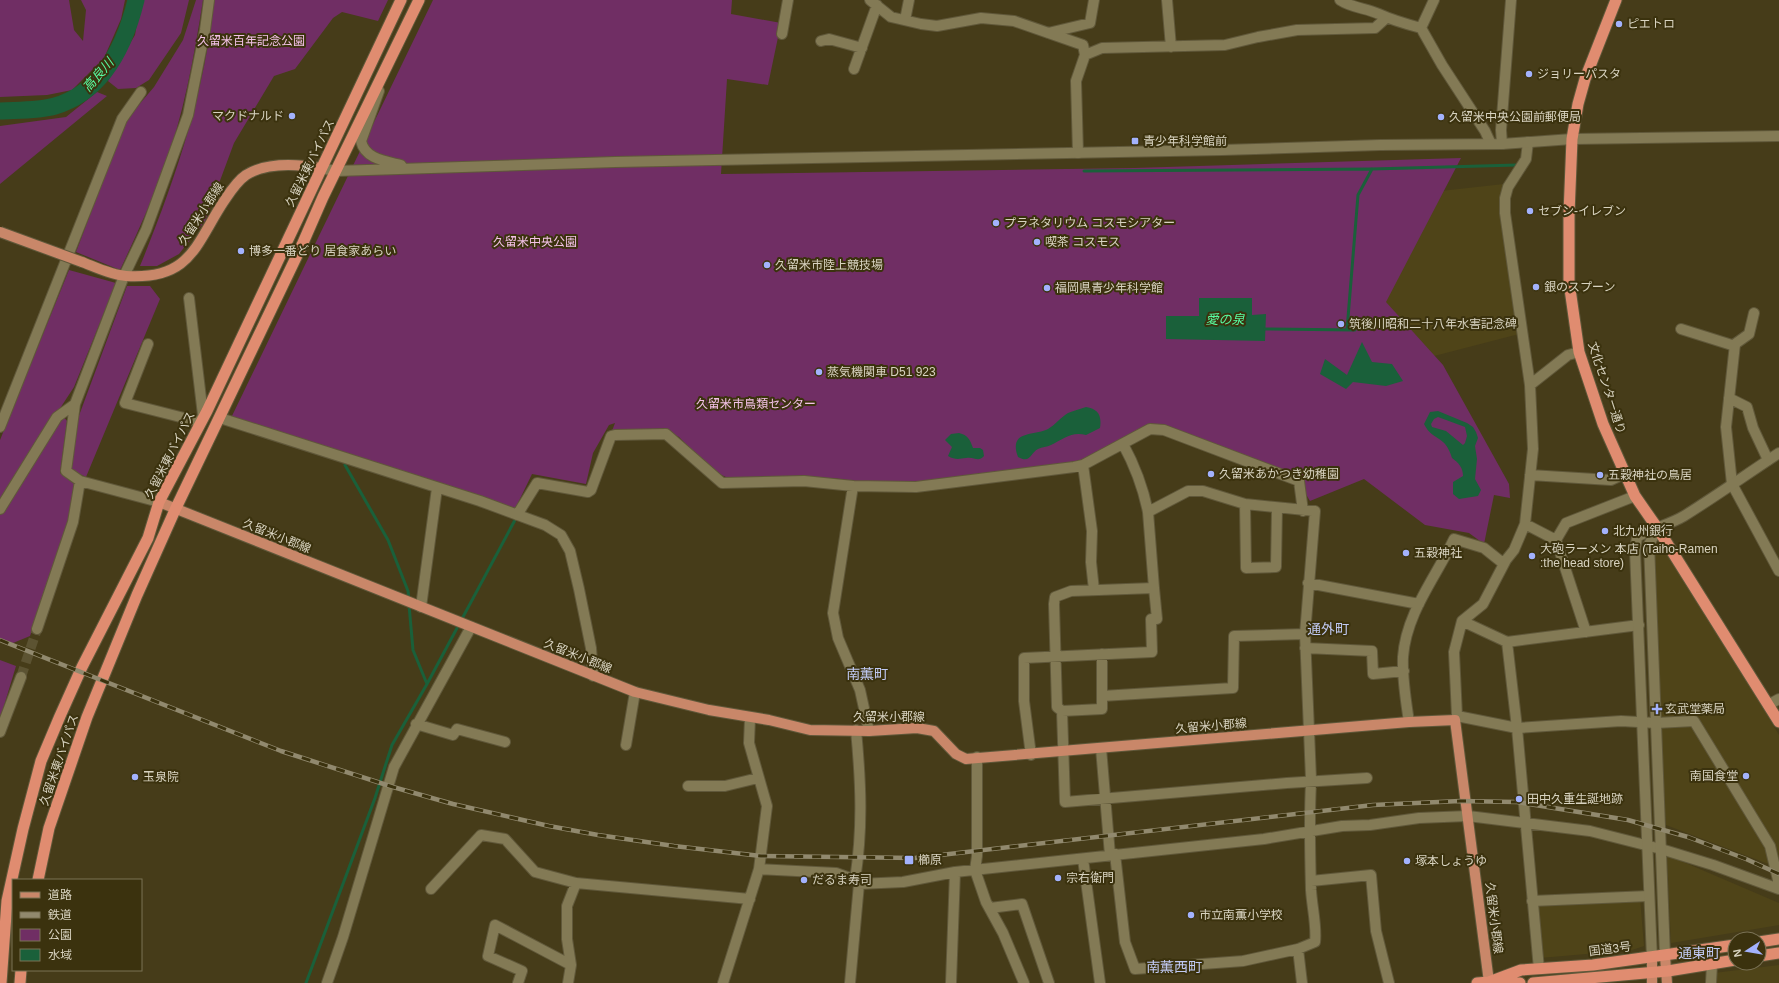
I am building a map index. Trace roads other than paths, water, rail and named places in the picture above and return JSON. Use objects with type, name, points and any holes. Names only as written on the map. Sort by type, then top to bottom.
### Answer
[{"type":"highway","name":"久留米東バイパス","points":[[1,983],[7,901],[22,829],[42,761],[82,667],[148,538],[159,502],[194,435],[401,0]]},
{"type":"highway","name":"久留米東バイパス","points":[[38,879],[49,828],[87,717],[137,595],[175,510],[220,418],[336,170],[419,0]]},
{"type":"highway","name":"文化センター通り","points":[[1616,0],[1585,79],[1578,104],[1572,140],[1569,214],[1569,282],[1579,352],[1603,424],[1635,496],[1658,529],[1779,722]]},
{"type":"highway","points":[[1767,941],[1779,939]]},
{"type":"highway","name":"国道3号","points":[[1489,982],[1521,970],[1593,965],[1652,958],[1727,946]]},
{"type":"highway","points":[[1767,955],[1779,953]]},
{"type":"highway","points":[[1533,983],[1653,978],[1668,971],[1727,961]]},
{"type":"highway","points":[[20,983],[21,971]]},
{"type":"highway","name":"国道3号","points":[[1477,983],[1520,983]]},
{"type":"main road","name":"久留米小郡線","points":[[0,232],[124,276],[162,273],[178,267],[190,256],[201,241],[232,189],[246,176],[262,168],[283,165],[320,168]]},
{"type":"main road","name":"久留米小郡線","points":[[159,502],[175,510],[635,692],[810,730],[869,731],[918,728],[934,731],[956,754],[966,759],[1456,718],[1489,982]]},
{"type":"main road","points":[[1665,956],[1668,971],[1667,983]]},
{"type":"main road","points":[[1652,958],[1653,978]]},
{"type":"street","points":[[159,502],[80,482],[66,471],[75,404],[124,276],[146,230],[188,114],[205,30],[209,0]]},
{"type":"street","points":[[782,34],[788,0]]},
{"type":"street","points":[[905,20],[909,0]]},
{"type":"street","points":[[1048,33],[1090,23],[1094,0]]},
{"type":"street","points":[[1166,0],[1171,47]]},
{"type":"street","points":[[1340,0],[1355,4],[1386,18],[1421,28],[1442,65],[1485,131],[1491,144]]},
{"type":"street","points":[[1421,28],[1434,0]]},
{"type":"street","points":[[1502,144],[1501,130],[1511,0]]},
{"type":"street","points":[[854,69],[862,48],[874,3],[891,17],[905,20],[937,26],[981,18],[1014,21],[1083,44],[1085,55],[1076,81],[1078,153]]},
{"type":"street","points":[[1085,55],[1102,48],[1225,45],[1297,30],[1375,28],[1386,18]]},
{"type":"street","points":[[821,41],[829,39],[862,48]]},
{"type":"street","points":[[386,70],[361,141],[363,149],[373,157],[411,168]]},
{"type":"street","points":[[0,427],[60,281],[122,119],[141,92]]},
{"type":"street","points":[[320,168],[336,170],[621,162],[1502,144],[1572,140],[1779,136]]},
{"type":"street","points":[[1528,142],[1526,159],[1508,187],[1505,198],[1505,213],[1530,385],[1533,449],[1525,524],[1514,550],[1504,564],[1483,604],[1462,621],[1454,652],[1456,718],[1517,728],[1587,722],[1656,723],[1694,721],[1770,846],[1779,884]]},
{"type":"street","points":[[189,298],[203,415],[194,435]]},
{"type":"street","points":[[1754,313],[1750,334],[1735,344],[1726,427],[1732,484],[1779,571]]},
{"type":"street","points":[[1681,329],[1735,346]]},
{"type":"street","points":[[148,344],[125,403],[200,422]]},
{"type":"street","points":[[1530,385],[1568,355],[1579,352]]},
{"type":"street","points":[[1729,398],[1746,407],[1752,428],[1768,460]]},
{"type":"street","points":[[0,509],[57,417],[75,404]]},
{"type":"street","points":[[220,418],[480,501],[545,525],[561,535],[570,551],[586,622],[593,676]]},
{"type":"street","points":[[517,515],[537,483],[588,492],[591,490],[611,436],[615,435],[666,434],[722,483],[804,482],[853,486],[916,487],[1083,464],[1150,430],[1164,430],[1298,481],[1303,511]]},
{"type":"street","points":[[1031,754],[1024,701],[1024,658],[1152,652],[1151,619],[1157,619],[1148,512],[1144,491],[1135,467],[1123,444]]},
{"type":"street","points":[[1652,958],[1635,551],[1637,537],[1647,531],[1658,529],[1683,517],[1779,453]]},
{"type":"street","points":[[1083,464],[1092,531],[1091,562],[1094,590]]},
{"type":"street","points":[[1530,475],[1611,480],[1624,474]]},
{"type":"street","points":[[37,629],[73,522],[80,482]]},
{"type":"street","points":[[853,486],[833,614],[838,638],[862,696],[869,731]]},
{"type":"street","points":[[421,607],[437,488]]},
{"type":"street","points":[[1101,748],[1104,800],[1125,942],[1135,969],[1243,961],[1298,949],[1315,942],[1316,932],[1313,915],[1309,833],[1311,783],[1305,634],[1315,511],[1245,504],[1202,491],[1188,491],[1148,512]]},
{"type":"street","points":[[1556,540],[1566,523],[1635,496]]},
{"type":"street","points":[[1245,504],[1246,568],[1276,568],[1276,508]]},
{"type":"street","points":[[1525,524],[1556,540],[1586,632]]},
{"type":"street","points":[[1658,529],[1649,544],[1665,956]]},
{"type":"street","points":[[1409,722],[1403,657],[1408,627],[1418,604],[1454,539],[1484,548],[1504,564]]},
{"type":"street","points":[[1308,583],[1418,604]]},
{"type":"street","points":[[1154,588],[1071,591],[1055,597],[1058,707],[1062,711],[1065,751],[1065,802],[1104,800],[1287,783],[1311,783],[1367,778]]},
{"type":"street","points":[[1462,621],[1507,642],[1639,625]]},
{"type":"street","points":[[327,983],[343,937],[394,767],[416,724],[471,627]]},
{"type":"street","points":[[1102,696],[1233,688],[1234,636],[1305,634]]},
{"type":"street","points":[[1507,642],[1517,728],[1539,969]]},
{"type":"street","points":[[1305,648],[1372,651],[1373,674],[1404,671]]},
{"type":"street","points":[[1062,711],[1102,709],[1102,654]]},
{"type":"street","points":[[0,732],[21,677]]},
{"type":"street","points":[[626,745],[635,692]]},
{"type":"street","points":[[1768,705],[1779,699]]},
{"type":"street","points":[[723,983],[759,869],[767,806],[749,743],[750,718]]},
{"type":"street","points":[[416,724],[453,735],[457,729],[505,742]]},
{"type":"street","points":[[850,983],[861,839],[861,787],[856,730]]},
{"type":"street","points":[[977,757],[977,856],[975,870],[990,908],[1003,933],[1024,983]]},
{"type":"street","points":[[688,786],[725,786],[758,778]]},
{"type":"street","points":[[759,869],[836,873],[857,882],[903,882],[955,872],[1309,833],[1342,826],[1420,818],[1468,816],[1590,831],[1661,849],[1713,865],[1779,889]]},
{"type":"street","points":[[431,889],[481,835],[505,839],[522,855],[535,872],[576,883],[750,899]]},
{"type":"street","points":[[1083,859],[1100,983]]},
{"type":"street","points":[[951,983],[955,872]]},
{"type":"street","points":[[1311,881],[1371,875],[1376,931],[1389,983]]},
{"type":"street","points":[[568,983],[571,965],[567,939],[568,906],[576,883]]},
{"type":"street","points":[[1532,901],[1649,896]]},
{"type":"street","points":[[990,908],[1022,904],[1049,983]]},
{"type":"street","points":[[518,983],[522,971],[488,956],[495,925],[571,965]]},
{"type":"street","points":[[1298,949],[1302,983]]},
{"type":"street","points":[[1711,983],[1712,964]]},
{"type":"water","name":"愛の泉","points":[[1199,298],[1252,298],[1252,315],[1266,314],[1265,341],[1166,339],[1166,316],[1199,316]]},
{"type":"water","points":[[1362,342],[1372,362],[1392,364],[1403,381],[1386,386],[1353,382],[1346,389],[1320,374],[1325,359],[1347,375]]},
{"type":"water","points":[[1086,407],[1094,409],[1100,416],[1100,428],[1086,435],[1076,434],[1068,436],[1049,446],[1038,449],[1028,459],[1018,457],[1016,442],[1019,438],[1048,429],[1068,413]]},
{"type":"water","points":[[1438,411],[1467,423],[1473,427],[1476,432],[1478,438],[1475,446],[1477,459],[1475,479],[1481,490],[1478,496],[1459,499],[1453,494],[1453,482],[1463,476],[1462,471],[1459,464],[1452,458],[1446,445],[1431,434],[1424,424],[1430,412]],"holes":[[[1438,417],[1465,427],[1467,436],[1463,445],[1446,431],[1432,427],[1431,424],[1434,419]]]},
{"type":"water","points":[[959,433],[968,438],[973,448],[980,448],[983,450],[984,456],[982,458],[955,459],[948,456],[952,447],[945,440],[951,434]]},
{"type":"waterway","name":"高良川","points":[[0,111],[48,108],[72,99],[86,90],[99,78],[118,50],[136,0]]},
{"type":"waterway","points":[[1084,171],[1372,169],[1517,165]]},
{"type":"waterway","points":[[1347,330],[1358,195],[1372,169]]},
{"type":"waterway","points":[[1265,329],[1355,330]]},
{"type":"waterway","points":[[345,465],[388,540],[408,591],[409,599]]},
{"type":"waterway","points":[[306,983],[375,798],[392,745],[427,684],[515,520]]},
{"type":"waterway","points":[[409,605],[413,650],[427,684]]},
{"type":"tunnel","points":[[21,677],[37,629]]},
{"type":"railway","points":[[0,640],[281,751],[393,787],[453,804],[549,826],[674,846],[761,856],[915,858],[1373,805],[1460,801],[1517,802],[1628,820],[1688,837],[1746,859],[1779,874]]},
{"type":"place","name":"ピエトロ","points":[[1619,24]]},
{"type":"place","name":"ジョリーパスタ","points":[[1529,74]]},
{"type":"place","name":"マクドナルド","points":[[292,116]]},
{"type":"place","name":"久留米中央公園前郵便局","points":[[1441,117]]},
{"type":"place","name":"青少年科学館前","points":[[1135,141]]},
{"type":"place","name":"セブン-イレブン","points":[[1530,211]]},
{"type":"place","name":"プラネタリウム コスモシアター","points":[[996,223]]},
{"type":"place","name":"喫茶 コスモス","points":[[1037,242]]},
{"type":"place","name":"博多一番どり 居食家あらい","points":[[241,251]]},
{"type":"place","name":"久留米市陸上競技場","points":[[767,265]]},
{"type":"place","name":"銀のスプーン","points":[[1536,287]]},
{"type":"place","name":"福岡県青少年科学館","points":[[1047,288]]},
{"type":"place","name":"筑後川昭和二十八年水害記念碑","points":[[1341,324]]},
{"type":"place","name":"蒸気機関車 D51 923","points":[[819,372]]},
{"type":"place","name":"久留米あかつき幼稚園","points":[[1211,474]]},
{"type":"place","name":"五穀神社の鳥居","points":[[1600,475]]},
{"type":"place","name":"北九州銀行","points":[[1605,531]]},
{"type":"place","name":"五穀神社","points":[[1406,553]]},
{"type":"place","name":"大砲ラーメン 本店 (Taiho-Ramen :the head store)","points":[[1532,556]]},
{"type":"place","name":"玄武堂薬局","points":[[1657,709]]},
{"type":"place","name":"南国食堂","points":[[1746,776]]},
{"type":"place","name":"玉泉院","points":[[135,777]]},
{"type":"place","name":"田中久重生誕地跡","points":[[1519,799]]},
{"type":"place","name":"櫛原","points":[[909,860]]},
{"type":"place","name":"塚本しょうゆ","points":[[1407,861]]},
{"type":"place","name":"宗右衛門","points":[[1058,878]]},
{"type":"place","name":"だるま寿司","points":[[804,880]]},
{"type":"place","name":"市立南薫小学校","points":[[1191,915]]},
{"type":"district","name":"通外町","points":[[1328,629]]},
{"type":"district","name":"南薫町","points":[[867,674]]},
{"type":"district","name":"通東町","points":[[1699,953]]},
{"type":"district","name":"南薫西町","points":[[1174,967]]},
{"type":"park label","name":"久留米百年記念公園","points":[[251,41]]},
{"type":"park label","name":"久留米中央公園","points":[[535,242]]},
{"type":"park label","name":"久留米市鳥類センター","points":[[756,404]]}]
